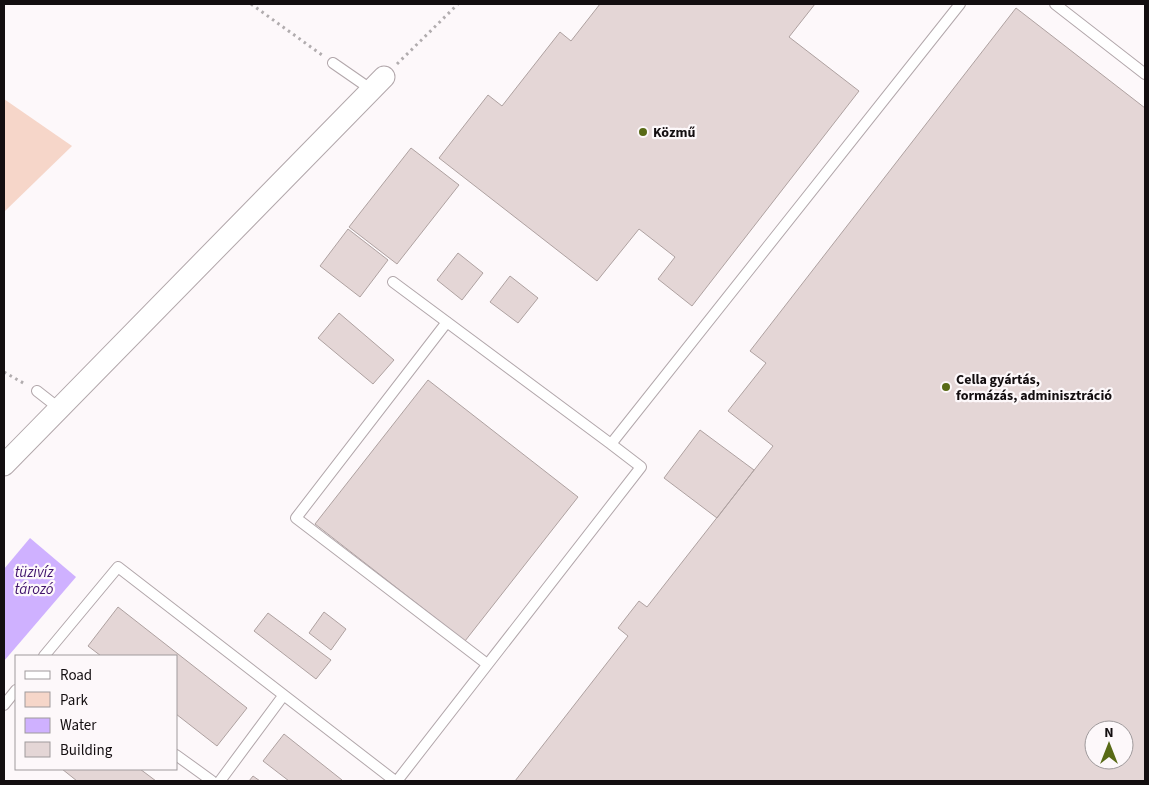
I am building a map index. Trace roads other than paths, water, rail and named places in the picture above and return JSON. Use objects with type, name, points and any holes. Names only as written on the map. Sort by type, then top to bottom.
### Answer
[{"type":"street","points":[[4,465],[378,83]]},
{"type":"lane","points":[[611,444],[960,4]]},
{"type":"lane","points":[[1055,4],[1145,74]]},
{"type":"lane","points":[[334,63],[378,83]]},
{"type":"lane","points":[[45,655],[118,568],[396,781],[641,468],[393,282]]},
{"type":"lane","points":[[447,322],[296,518],[487,664]]},
{"type":"lane","points":[[37,391],[60,409]]},
{"type":"lane","points":[[4,705],[15,691]]},
{"type":"lane","points":[[220,781],[283,696]]},
{"type":"lane","points":[[178,756],[212,781]]},
{"type":"water","name":"tüzivíz tározó","points":[[30,538],[76,577],[4,661],[4,569]]},
{"type":"place","name":"Közmű","points":[[643,132]]},
{"type":"place","name":"Cella gyártás, formázás, adminisztráció","points":[[946,387]]}]
